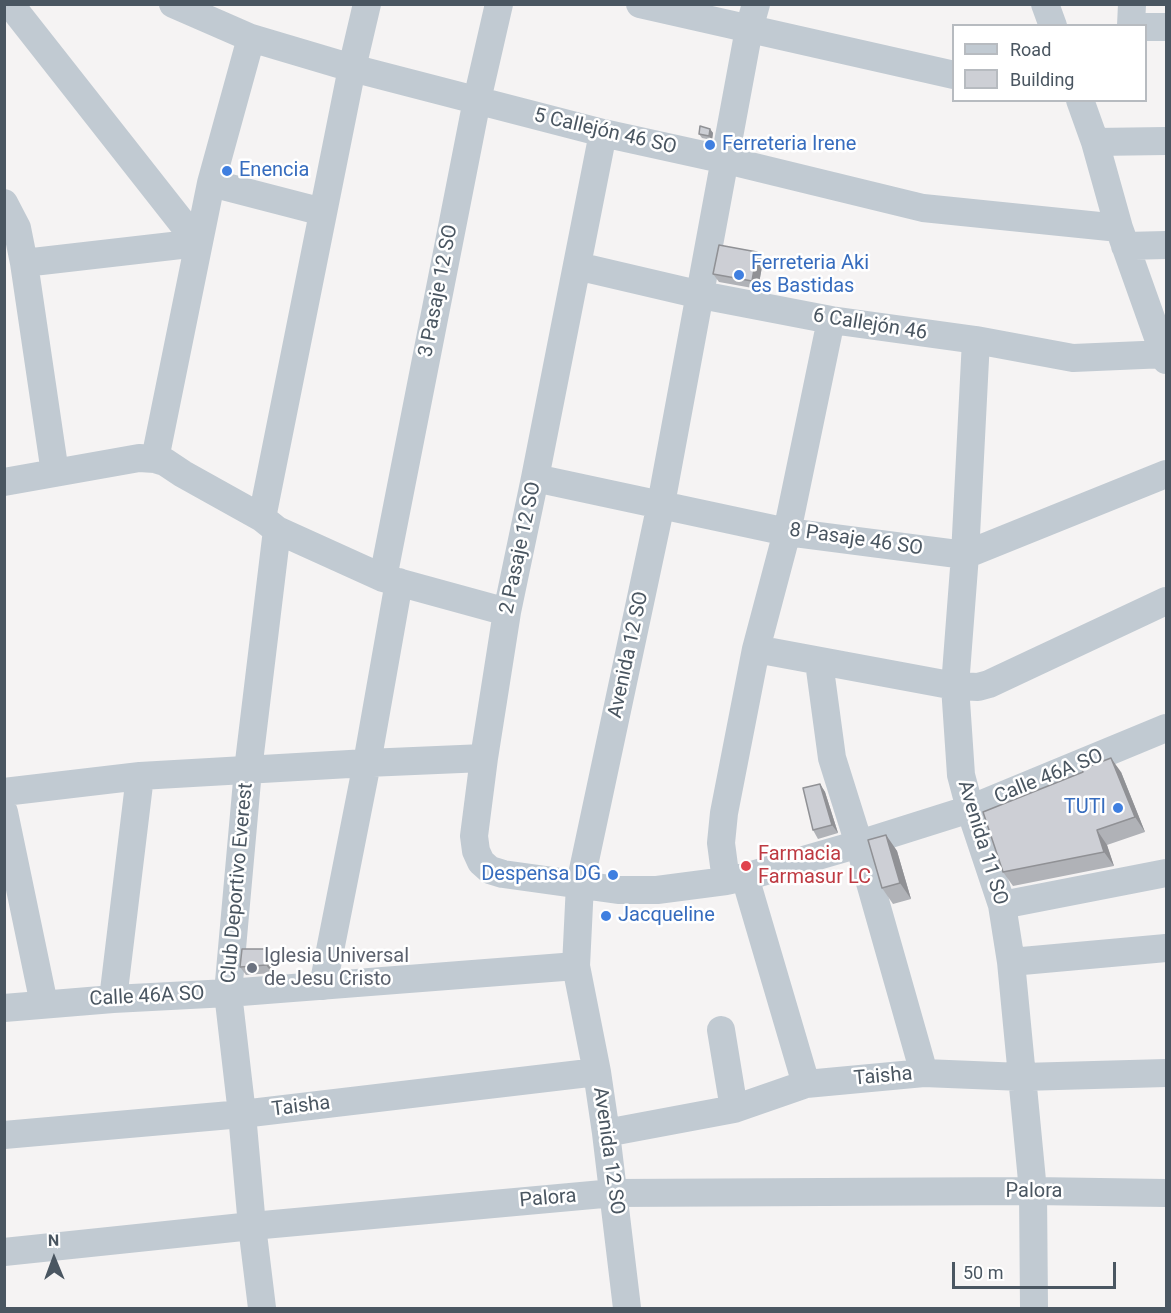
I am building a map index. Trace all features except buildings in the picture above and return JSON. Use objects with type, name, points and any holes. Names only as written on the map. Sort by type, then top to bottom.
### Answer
[{"type":"street","points":[[10,4],[198,243]]},
{"type":"street","name":"5 Callejón 46 SO","points":[[173,4],[251,38],[352,68],[603,133],[923,208],[1167,245]]},
{"type":"street","name":"Club Deportivo Everest","points":[[262,1308],[228,993],[270,524],[323,212],[367,4]]},
{"type":"street","name":"3 Pasaje 12 SO","points":[[323,986],[367,763],[391,580],[477,100],[499,4]]},
{"type":"street","points":[[640,4],[752,17],[952,74]]},
{"type":"street","points":[[1045,4],[1052,24]]},
{"type":"street","points":[[1131,24],[1132,4]]},
{"type":"street","name":"Avenida 12 SO","points":[[627,1308],[597,1072],[576,966],[580,884],[661,504],[752,17]]},
{"type":"street","points":[[1147,27],[1167,27]]},
{"type":"street","points":[[155,459],[211,183],[251,38]]},
{"type":"street","points":[[1076,102],[1095,142],[1122,237],[1166,356]]},
{"type":"street","name":"2 Pasaje 12 SO","points":[[580,884],[503,874],[490,870],[481,862],[476,851],[474,836],[507,612],[603,133]]},
{"type":"street","points":[[1095,142],[1167,141]]},
{"type":"street","points":[[211,183],[323,212]]},
{"type":"street","points":[[4,202],[17,228],[24,263],[55,473]]},
{"type":"street","points":[[24,263],[198,243]]},
{"type":"street","name":"6 Callejón 46","points":[[577,266],[831,320],[976,340],[1073,358],[1166,356]]},
{"type":"street","points":[[806,1084],[736,879],[721,843],[724,813],[756,650],[787,532],[831,320]]},
{"type":"street","name":"Avenida 11 SO","points":[[976,340],[956,686],[961,775],[1002,905],[1011,962],[1033,1191],[1034,1308]]},
{"type":"street","points":[[4,482],[139,458],[155,459],[165,462],[270,524],[391,580],[507,612]]},
{"type":"street","name":"8 Pasaje 46 SO","points":[[535,478],[787,532],[965,555],[1167,474]]},
{"type":"street","points":[[756,650],[956,686],[978,687],[989,684],[1167,601]]},
{"type":"street","points":[[819,662],[832,758],[859,844],[924,1073]]},
{"type":"street","name":"Calle 46A SO","points":[[580,884],[618,890],[657,890],[736,879],[970,809],[1167,728]]},
{"type":"street","points":[[4,792],[140,776],[484,758]]},
{"type":"street","points":[[113,999],[140,776]]},
{"type":"street","points":[[4,812],[44,1004]]},
{"type":"street","points":[[1002,905],[1167,873]]},
{"type":"street","points":[[1011,962],[1167,948]]},
{"type":"street","name":"Calle 46A SO","points":[[4,1008],[576,966]]},
{"type":"street","points":[[721,1029],[734,1109]]},
{"type":"street","name":"Taisha","points":[[4,1135],[242,1114],[597,1072]]},
{"type":"street","name":"Taisha","points":[[606,1133],[734,1109],[806,1084],[924,1073],[1022,1077],[1167,1073]]},
{"type":"street","name":"Palora","points":[[4,1252],[252,1226],[614,1193],[1033,1191],[1167,1193]]},
{"type":"place","name":"Ferreteria Irene","points":[[710,145]]},
{"type":"place","name":"Enencia","points":[[227,171]]},
{"type":"place","name":"Ferreteria Aki es Bastidas","points":[[739,275]]},
{"type":"place","name":"TUTI","points":[[1118,808]]},
{"type":"place","name":"Farmacia Farmasur LC","points":[[746,866]]},
{"type":"place","name":"Despensa DG","points":[[613,875]]},
{"type":"place","name":"Jacqueline","points":[[606,916]]},
{"type":"place","name":"Iglesia Universal de Jesu Cristo","points":[[252,968]]}]
